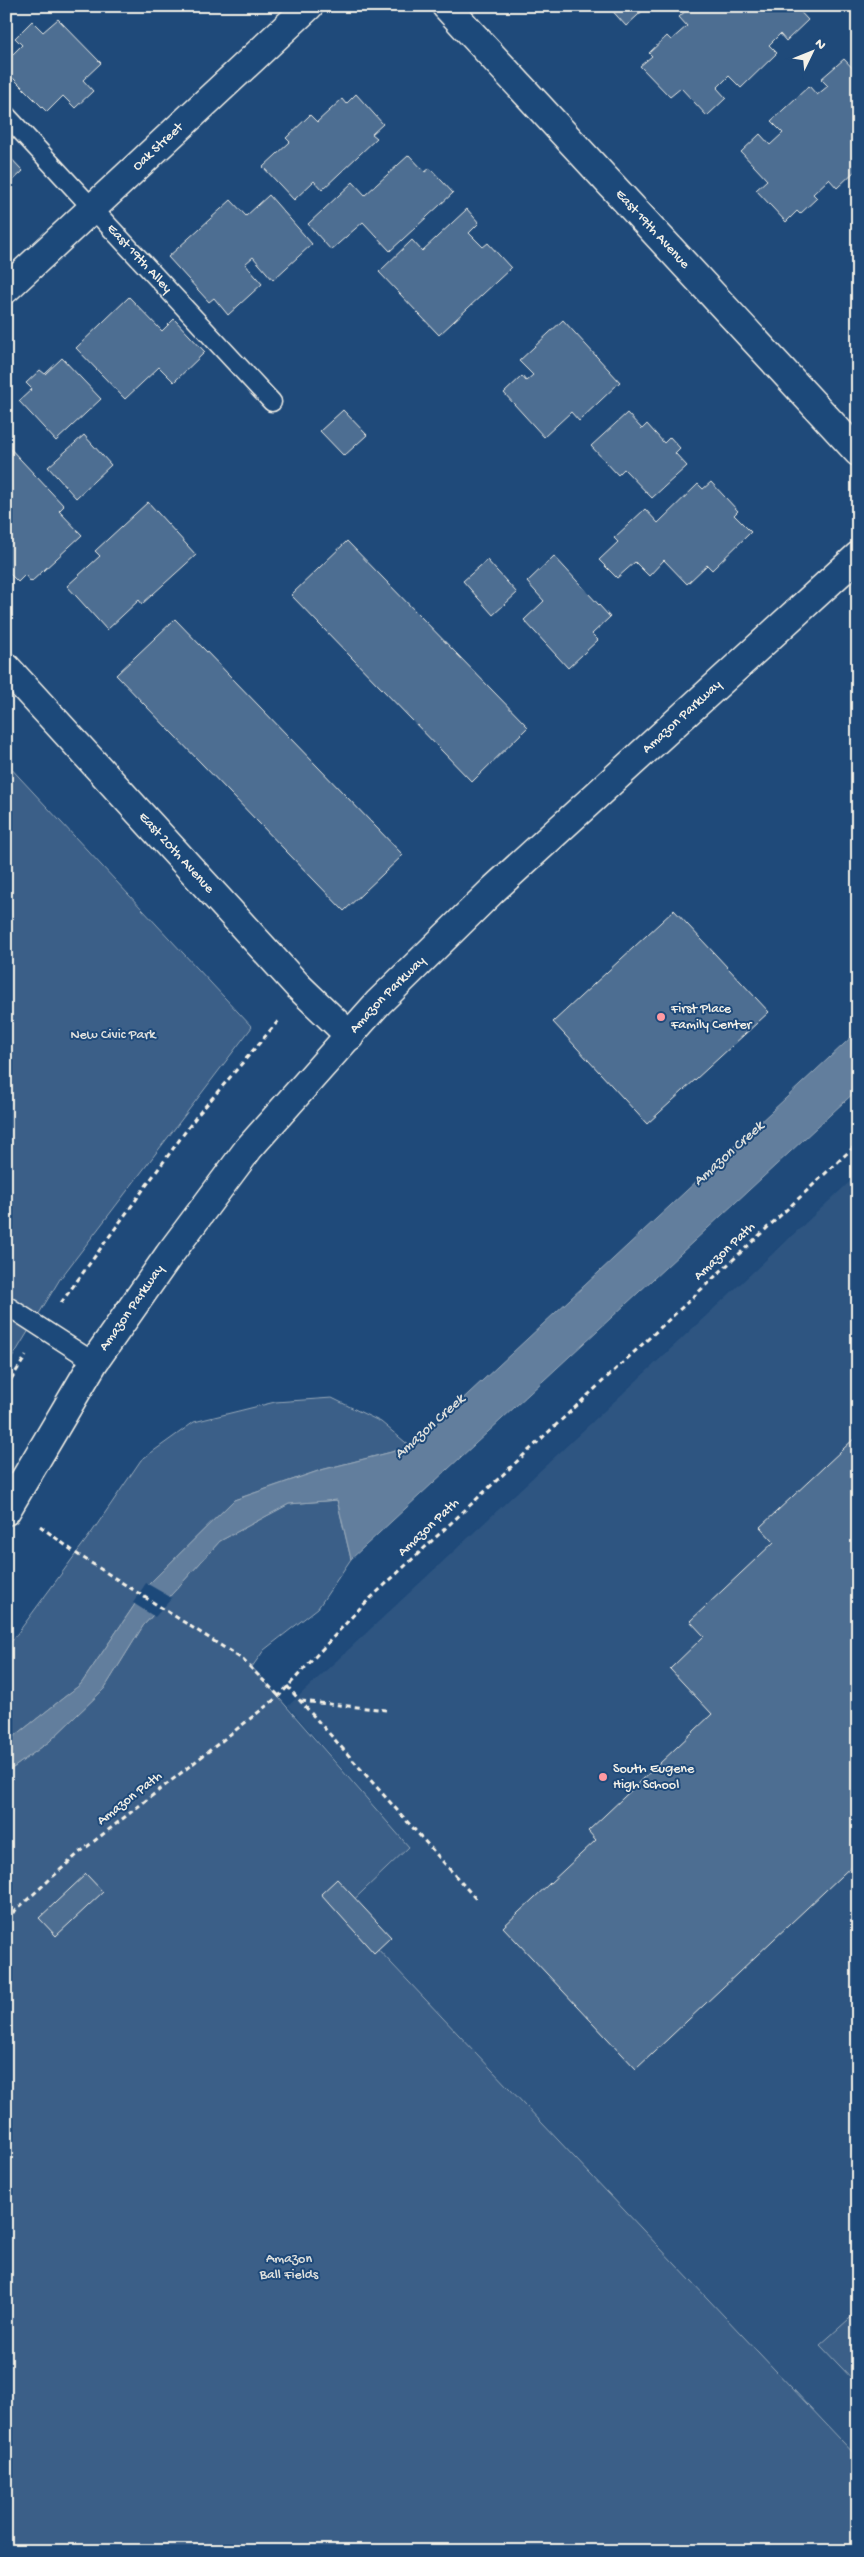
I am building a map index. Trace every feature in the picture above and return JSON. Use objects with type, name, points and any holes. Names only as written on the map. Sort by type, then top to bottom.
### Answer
[{"type":"main road","name":"Oak Street","points":[[6,289],[309,6]]},
{"type":"main road","name":"East 19th Avenue","points":[[446,6],[858,452]]},
{"type":"main road","name":"Amazon Parkway","points":[[6,1511],[94,1362],[169,1255],[249,1148],[378,1003],[494,889],[858,556]]},
{"type":"main road","name":"East 20th Avenue","points":[[6,667],[304,992],[350,1036]]},
{"type":"lane","name":"East 19th Alley","points":[[6,116],[272,402]]},
{"type":"lane","points":[[6,1305],[94,1362]]},
{"type":"path","points":[[6,1387],[43,1328],[118,1222],[196,1117],[304,992]]},
{"type":"path","name":"Amazon Path","points":[[6,1919],[79,1853],[279,1696],[360,1608],[858,1142]]},
{"type":"path","points":[[36,1523],[77,1554],[242,1659],[279,1696]]},
{"type":"path","points":[[287,1686],[476,1900]]},
{"type":"path","points":[[300,1701],[386,1710]]},
{"type":"shaded area","name":"South Eugene High School","points":[[858,1174],[858,2458],[342,1911],[409,1847],[288,1706]]},
{"type":"green space","name":"New Civic Park","points":[[6,763],[252,1027],[60,1279],[6,1368]]},
{"type":"green space","points":[[332,1398],[381,1422],[411,1447],[321,1470],[234,1500],[148,1585],[81,1684],[6,1743],[6,1649],[92,1532],[141,1460],[194,1422],[275,1402]]},
{"type":"green space","name":"Amazon Ball Fields","points":[[337,1500],[351,1559],[318,1608],[264,1650],[252,1667],[409,1847],[342,1911],[858,2458],[858,2551],[6,2551],[6,1773],[50,1741],[104,1689],[143,1626],[220,1541],[289,1504]]},
{"type":"green space","points":[[858,2311],[858,2385],[820,2345]]},
{"type":"water","name":"Amazon Creek","points":[[858,1031],[858,1089],[351,1559],[337,1500],[289,1504],[220,1541],[143,1626],[104,1689],[50,1741],[6,1773],[6,1743],[81,1684],[148,1585],[234,1500],[321,1470],[411,1447]]},
{"type":"pier","points":[[146,1583],[172,1598],[155,1617],[133,1603]]},
{"type":"building","points":[[608,6],[648,6],[626,26]]},
{"type":"building","points":[[691,6],[795,6],[808,20],[786,41],[780,34],[769,45],[777,53],[741,88],[729,76],[717,88],[726,98],[707,116],[681,88],[670,97],[640,66],[652,56],[649,53],[667,36],[671,40],[687,26],[679,17]]},
{"type":"building","points":[[58,19],[101,63],[83,80],[93,91],[75,108],[63,96],[47,112],[6,71],[6,61],[22,45],[15,38],[32,21],[43,32]]},
{"type":"building","points":[[844,59],[858,74],[858,168],[837,188],[829,179],[813,194],[817,198],[800,214],[797,211],[786,222],[756,190],[767,180],[741,152],[760,134],[770,145],[783,133],[771,121],[809,86],[817,95],[828,86],[821,79]]},
{"type":"building","points":[[356,94],[383,124],[372,134],[377,138],[322,190],[314,181],[294,200],[263,167],[290,142],[286,138],[310,115],[317,122],[342,99],[346,104]]},
{"type":"building","points":[[6,153],[23,171],[6,187]]},
{"type":"building","points":[[409,155],[425,172],[430,168],[453,193],[390,251],[363,222],[331,250],[308,224],[353,182],[365,195]]},
{"type":"building","points":[[269,195],[312,244],[273,280],[253,257],[245,264],[262,284],[228,315],[214,298],[209,302],[168,257],[231,200],[246,216]]},
{"type":"building","points":[[467,209],[479,223],[469,233],[483,247],[488,243],[511,268],[439,335],[379,272],[412,240],[422,251]]},
{"type":"building","points":[[129,297],[162,331],[174,319],[205,352],[174,382],[159,367],[125,399],[76,348]]},
{"type":"building","points":[[563,320],[620,382],[579,421],[571,412],[544,437],[504,393],[522,376],[526,381],[533,375],[519,361]]},
{"type":"building","points":[[62,358],[101,399],[56,441],[19,401],[32,389],[26,383],[40,370],[45,374]]},
{"type":"building","points":[[343,410],[367,435],[344,456],[320,431]]},
{"type":"building","points":[[627,413],[642,429],[647,424],[664,443],[670,437],[680,448],[675,453],[687,466],[652,498],[624,469],[618,475],[591,446]]},
{"type":"building","points":[[84,435],[111,465],[76,498],[48,467]]},
{"type":"building","points":[[6,444],[64,506],[59,511],[82,535],[31,582],[25,575],[18,582],[6,570]]},
{"type":"building","points":[[711,482],[738,511],[734,515],[751,532],[712,570],[707,565],[687,584],[664,560],[649,576],[635,562],[617,578],[599,560],[618,542],[614,538],[645,509],[658,523],[698,484],[703,489]]},
{"type":"building","points":[[148,502],[196,555],[142,604],[139,600],[107,630],[67,586],[100,556],[95,551]]},
{"type":"building","points":[[347,541],[528,727],[472,782],[291,595]]},
{"type":"building","points":[[554,556],[610,617],[592,634],[598,640],[568,668],[524,620],[544,601],[527,582]]},
{"type":"building","points":[[487,560],[517,593],[493,615],[463,581]]},
{"type":"building","points":[[175,619],[403,855],[344,911],[116,675]]},
{"type":"building","name":"First Place Family Center","points":[[674,910],[769,1012],[647,1124],[553,1022]]},
{"type":"building","points":[[858,1435],[858,1860],[636,2069],[503,1927],[596,1840],[588,1831],[712,1714],[670,1669],[704,1636],[690,1621],[774,1542],[760,1527]]},
{"type":"building","points":[[86,1874],[103,1892],[56,1936],[39,1918]]},
{"type":"building","points":[[337,1879],[391,1937],[374,1953],[321,1894]]},
{"type":"place","name":"First Place Family Center","points":[[661,1017]]},
{"type":"place","name":"South Eugene High School","points":[[603,1777]]}]
